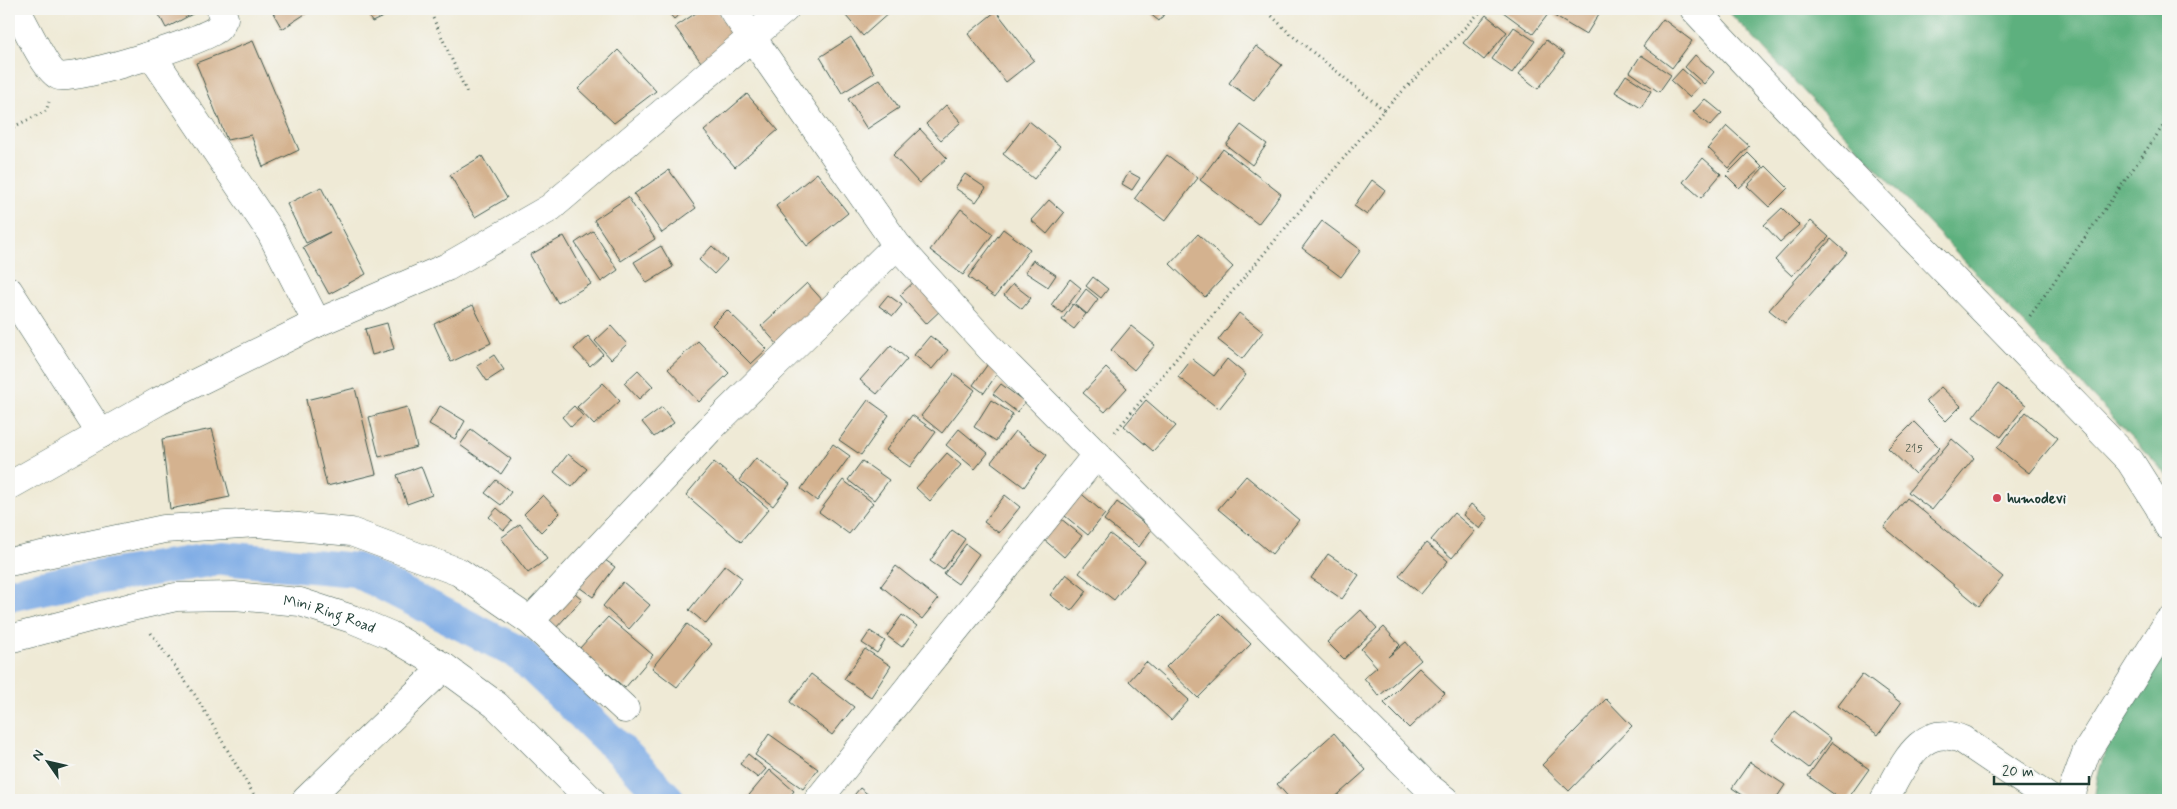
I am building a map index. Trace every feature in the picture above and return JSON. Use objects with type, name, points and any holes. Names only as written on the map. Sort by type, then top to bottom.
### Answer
[{"type":"street","points":[[16,9],[49,68],[58,76],[73,76],[152,56],[218,29],[224,18],[220,9]]},
{"type":"street","points":[[732,9],[897,246],[991,350],[1427,786],[1445,800]]},
{"type":"street","points":[[9,486],[176,392],[317,322],[447,267],[550,208],[784,9]]},
{"type":"street","points":[[1694,9],[1788,109],[2130,461],[2159,507],[2168,526]]},
{"type":"street","points":[[152,56],[271,233],[317,322]]},
{"type":"street","points":[[530,621],[710,429],[897,246]]},
{"type":"street","points":[[9,291],[101,434]]},
{"type":"street","points":[[818,800],[1097,454]]},
{"type":"street","points":[[9,562],[164,528],[257,523],[351,532],[459,572],[530,621],[624,708]]},
{"type":"street","name":"Mini Ring Road","points":[[9,639],[131,606],[176,597],[234,596],[300,602],[352,619],[390,636],[444,667],[496,705],[591,800]]},
{"type":"street","points":[[2072,800],[2073,788],[2086,753],[2168,622]]},
{"type":"street","points":[[306,800],[444,667]]},
{"type":"street","points":[[1884,800],[1913,752],[1930,737],[1942,734],[1952,735],[1963,740],[2052,800]]},
{"type":"path","points":[[429,9],[467,93]]},
{"type":"path","points":[[1265,9],[1288,32],[1384,110]]},
{"type":"path","points":[[1097,454],[1384,110],[1483,9]]},
{"type":"path","points":[[9,129],[46,111],[58,76]]},
{"type":"path","points":[[2012,341],[2168,119]]},
{"type":"path","points":[[131,606],[195,695],[257,800]]},
{"type":"green space","points":[[1726,9],[2168,9],[2168,476]]},
{"type":"green space","points":[[2168,641],[2168,800],[2094,800],[2098,775],[2112,728]]},
{"type":"building","points":[[156,9],[202,9],[166,28]]},
{"type":"building","points":[[271,9],[313,9],[282,29]]},
{"type":"building","points":[[365,9],[400,9],[372,22]]},
{"type":"building","points":[[665,9],[686,9],[674,19]]},
{"type":"building","points":[[702,9],[716,9],[735,37],[701,62],[675,27]]},
{"type":"building","points":[[840,9],[887,9],[890,12],[863,36]]},
{"type":"building","points":[[1144,9],[1168,9],[1159,21]]},
{"type":"building","points":[[1499,9],[1552,9],[1533,34]]},
{"type":"building","points":[[1558,9],[1602,9],[1586,35],[1554,16]]},
{"type":"building","points":[[996,11],[1034,60],[1006,82],[968,34]]},
{"type":"building","points":[[1486,15],[1507,32],[1484,60],[1463,43]]},
{"type":"building","points":[[1663,19],[1692,41],[1672,68],[1643,46]]},
{"type":"building","points":[[1514,27],[1535,41],[1512,73],[1492,59]]},
{"type":"building","points":[[851,37],[874,73],[842,93],[820,57]]},
{"type":"building","points":[[1546,40],[1565,54],[1538,89],[1519,74]]},
{"type":"building","points":[[253,41],[299,150],[263,167],[251,135],[227,140],[196,63]]},
{"type":"building","points":[[1256,46],[1282,65],[1254,101],[1229,83]]},
{"type":"building","points":[[618,50],[656,91],[614,123],[578,89]]},
{"type":"building","points":[[1641,55],[1671,75],[1659,92],[1630,72]]},
{"type":"building","points":[[1695,55],[1714,72],[1704,84],[1685,67]]},
{"type":"building","points":[[1682,69],[1700,85],[1689,97],[1671,81]]},
{"type":"building","points":[[1626,75],[1651,91],[1641,108],[1615,92]]},
{"type":"building","points":[[880,79],[899,108],[867,129],[848,99]]},
{"type":"building","points":[[747,94],[778,130],[735,167],[704,131]]},
{"type":"building","points":[[1705,99],[1722,113],[1710,126],[1693,112]]},
{"type":"building","points":[[946,105],[961,122],[941,140],[926,124]]},
{"type":"building","points":[[1029,121],[1060,146],[1034,179],[1003,154]]},
{"type":"building","points":[[1241,125],[1267,144],[1252,165],[1226,145]]},
{"type":"building","points":[[1727,126],[1749,146],[1729,168],[1708,148]]},
{"type":"building","points":[[920,129],[947,158],[919,183],[893,155]]},
{"type":"building","points":[[1223,149],[1281,194],[1258,224],[1200,180]]},
{"type":"building","points":[[1748,153],[1762,167],[1739,188],[1726,175]]},
{"type":"building","points":[[1167,155],[1198,178],[1165,221],[1135,198]]},
{"type":"building","points":[[482,156],[507,198],[475,217],[450,175]]},
{"type":"building","points":[[1703,158],[1721,174],[1701,198],[1683,182]]},
{"type":"building","points":[[1766,166],[1788,188],[1769,207],[1747,186]]},
{"type":"building","points":[[669,170],[696,208],[662,233],[634,194]]},
{"type":"building","points":[[1129,172],[1140,178],[1132,190],[1122,184]]},
{"type":"building","points":[[817,173],[848,213],[807,246],[776,206]]},
{"type":"building","points":[[965,174],[986,188],[976,202],[955,188]]},
{"type":"building","points":[[1372,180],[1385,190],[1367,215],[1354,206]]},
{"type":"building","points":[[321,187],[366,274],[329,294],[303,247],[330,232],[306,243],[287,204]]},
{"type":"building","points":[[628,197],[655,239],[621,261],[594,220]]},
{"type":"building","points":[[1049,200],[1064,213],[1047,234],[1031,220]]},
{"type":"building","points":[[1782,208],[1799,225],[1780,242],[1764,225]]},
{"type":"building","points":[[961,209],[993,234],[963,275],[930,250]]},
{"type":"building","points":[[1322,221],[1361,250],[1341,277],[1302,248]]},
{"type":"building","points":[[1811,221],[1829,237],[1792,276],[1775,260]]},
{"type":"building","points":[[1003,229],[1030,249],[995,297],[968,277]]},
{"type":"building","points":[[593,231],[618,270],[601,282],[575,243]]},
{"type":"building","points":[[1198,234],[1233,267],[1205,297],[1170,264]]},
{"type":"building","points":[[564,236],[591,284],[558,303],[530,255]]},
{"type":"building","points":[[1831,239],[1847,253],[1785,323],[1769,310]]},
{"type":"building","points":[[661,246],[673,267],[647,283],[634,262]]},
{"type":"building","points":[[712,246],[727,260],[714,274],[699,260]]},
{"type":"building","points":[[1033,260],[1056,275],[1048,287],[1025,272]]},
{"type":"building","points":[[1093,277],[1108,289],[1101,298],[1086,286]]},
{"type":"building","points":[[918,278],[944,307],[926,324],[900,295]]},
{"type":"building","points":[[1070,279],[1081,288],[1062,313],[1051,305]]},
{"type":"building","points":[[807,283],[825,303],[779,346],[761,326]]},
{"type":"building","points":[[1013,284],[1031,298],[1022,309],[1004,295]]},
{"type":"building","points":[[1086,289],[1098,299],[1087,314],[1075,304]]},
{"type":"building","points":[[888,295],[902,305],[893,316],[879,306]]},
{"type":"building","points":[[1073,304],[1086,314],[1074,329],[1062,320]]},
{"type":"building","points":[[473,305],[491,343],[451,362],[434,324]]},
{"type":"building","points":[[727,310],[767,349],[751,364],[712,325]]},
{"type":"building","points":[[1239,313],[1263,332],[1242,359],[1218,340]]},
{"type":"building","points":[[387,323],[394,349],[372,355],[365,329]]},
{"type":"building","points":[[611,326],[627,344],[611,359],[595,341]]},
{"type":"building","points":[[1131,326],[1155,345],[1134,370],[1111,350]]},
{"type":"building","points":[[588,336],[603,354],[590,366],[574,349]]},
{"type":"building","points":[[930,336],[948,350],[932,369],[914,355]]},
{"type":"building","points":[[698,341],[729,373],[699,402],[668,369]]},
{"type":"building","points":[[891,345],[907,359],[877,394],[860,380]]},
{"type":"building","points":[[494,355],[504,370],[487,381],[477,366]]},
{"type":"building","points":[[1192,359],[1214,376],[1227,359],[1246,375],[1219,409],[1178,377]]},
{"type":"building","points":[[990,361],[1001,368],[984,393],[973,385]]},
{"type":"building","points":[[1106,368],[1127,388],[1105,412],[1083,393]]},
{"type":"building","points":[[638,370],[653,386],[639,399],[624,383]]},
{"type":"building","points":[[954,374],[975,390],[942,433],[921,416]]},
{"type":"building","points":[[603,383],[620,401],[594,425],[577,407]]},
{"type":"building","points":[[1001,384],[1025,402],[1017,412],[993,394]]},
{"type":"building","points":[[1998,384],[2026,405],[2001,437],[1973,417]]},
{"type":"building","points":[[1941,387],[1961,406],[1946,421],[1926,401]]},
{"type":"building","points":[[355,388],[376,474],[327,486],[306,400]]},
{"type":"building","points":[[868,400],[889,415],[861,455],[839,440]]},
{"type":"building","points":[[991,400],[1013,414],[996,441],[974,427]]},
{"type":"building","points":[[1146,400],[1176,426],[1153,451],[1124,426]]},
{"type":"building","points":[[440,406],[465,421],[455,439],[429,424]]},
{"type":"building","points":[[574,406],[583,416],[571,427],[562,417]]},
{"type":"building","points":[[407,407],[417,447],[379,457],[369,417]]},
{"type":"building","points":[[662,407],[674,423],[654,437],[642,422]]},
{"type":"building","points":[[2026,412],[2058,438],[2029,473],[1997,448]]},
{"type":"building","points":[[912,415],[936,432],[910,467],[886,450]]},
{"type":"building","points":[[1914,422],[1940,448],[1915,474],[1888,448]]},
{"type":"building","points":[[212,429],[230,497],[170,509],[162,439]]},
{"type":"building","points":[[471,429],[511,459],[501,474],[460,445]]},
{"type":"building","points":[[959,429],[988,453],[975,469],[946,445]]},
{"type":"building","points":[[1015,431],[1047,455],[1024,487],[991,462]]},
{"type":"building","points":[[1952,439],[1974,458],[1932,510],[1908,492]]},
{"type":"building","points":[[833,444],[850,456],[817,501],[801,489]]},
{"type":"building","points":[[947,453],[961,465],[930,501],[916,488]]},
{"type":"building","points":[[568,454],[587,469],[572,487],[554,472]]},
{"type":"building","points":[[756,458],[790,484],[773,506],[739,480]]},
{"type":"building","points":[[862,461],[889,480],[874,500],[848,480]]},
{"type":"building","points":[[714,462],[769,509],[741,542],[686,495]]},
{"type":"building","points":[[421,466],[432,495],[407,504],[397,475]]},
{"type":"building","points":[[1246,476],[1299,520],[1272,554],[1218,509]]},
{"type":"building","points":[[496,480],[511,492],[501,505],[485,493]]},
{"type":"building","points":[[843,480],[873,503],[849,534],[819,512]]},
{"type":"building","points":[[1077,490],[1105,514],[1088,535],[1059,511]]},
{"type":"building","points":[[543,495],[560,513],[541,532],[524,514]]},
{"type":"building","points":[[1005,495],[1020,507],[999,533],[984,522]]},
{"type":"building","points":[[1907,498],[2003,577],[1979,606],[1884,527]]},
{"type":"building","points":[[1117,502],[1152,529],[1139,547],[1104,520]]},
{"type":"building","points":[[1471,504],[1488,518],[1480,529],[1463,515]]},
{"type":"building","points":[[497,508],[512,521],[504,530],[489,517]]},
{"type":"building","points":[[1454,513],[1475,531],[1452,558],[1431,540]]},
{"type":"building","points":[[1060,518],[1082,536],[1064,557],[1042,538]]},
{"type":"building","points":[[520,524],[547,559],[528,573],[501,538]]},
{"type":"building","points":[[952,530],[965,539],[943,570],[930,561]]},
{"type":"building","points":[[1110,534],[1145,561],[1114,600],[1079,573]]},
{"type":"building","points":[[1426,543],[1448,561],[1421,594],[1399,576]]},
{"type":"building","points":[[966,544],[979,554],[958,584],[944,574]]},
{"type":"building","points":[[1328,554],[1359,575],[1342,599],[1311,578]]},
{"type":"building","points":[[598,555],[615,567],[593,597],[576,585]]},
{"type":"building","points":[[725,565],[742,578],[706,624],[689,610]]},
{"type":"building","points":[[896,566],[938,599],[922,619],[881,586]]},
{"type":"building","points":[[1066,574],[1087,591],[1071,611],[1050,595]]},
{"type":"building","points":[[623,582],[650,605],[629,629],[603,606]]},
{"type":"building","points":[[568,587],[582,599],[556,628],[542,616]]},
{"type":"building","points":[[1361,610],[1377,628],[1344,659],[1327,642]]},
{"type":"building","points":[[1219,613],[1251,644],[1198,698],[1166,667]]},
{"type":"building","points":[[902,615],[917,626],[902,647],[887,636]]},
{"type":"building","points":[[608,617],[653,655],[625,688],[579,649]]},
{"type":"building","points":[[687,624],[712,644],[677,687],[652,668]]},
{"type":"building","points":[[1384,627],[1400,645],[1388,657],[1406,642],[1421,660],[1379,696],[1364,678],[1377,667],[1361,649]]},
{"type":"building","points":[[870,631],[885,641],[877,653],[862,643]]},
{"type":"building","points":[[865,649],[891,666],[871,697],[844,679]]},
{"type":"building","points":[[1146,662],[1189,700],[1171,720],[1129,681]]},
{"type":"building","points":[[1419,668],[1445,693],[1409,728],[1384,703]]},
{"type":"building","points":[[811,674],[854,707],[832,735],[790,702]]},
{"type":"building","points":[[1862,674],[1901,703],[1878,735],[1838,706]]},
{"type":"building","points":[[1606,699],[1632,726],[1569,791],[1542,765]]},
{"type":"building","points":[[1794,711],[1831,739],[1809,768],[1772,740]]},
{"type":"building","points":[[1334,733],[1366,770],[1332,800],[1291,800],[1277,784]]},
{"type":"building","points":[[769,734],[818,769],[803,789],[755,755]]},
{"type":"building","points":[[1832,742],[1869,769],[1847,800],[1842,800],[1808,776]]},
{"type":"building","points":[[748,754],[766,769],[758,778],[740,764]]},
{"type":"building","points":[[1750,762],[1785,785],[1775,800],[1750,800],[1732,788]]},
{"type":"building","points":[[770,770],[794,791],[787,800],[745,800]]},
{"type":"building","points":[[860,788],[875,800],[850,800]]},
{"type":"waterway","points":[[9,595],[64,583],[222,558],[356,570],[519,653],[628,758],[668,800]]},
{"type":"place","name":"humodevi","points":[[1997,498]]}]
